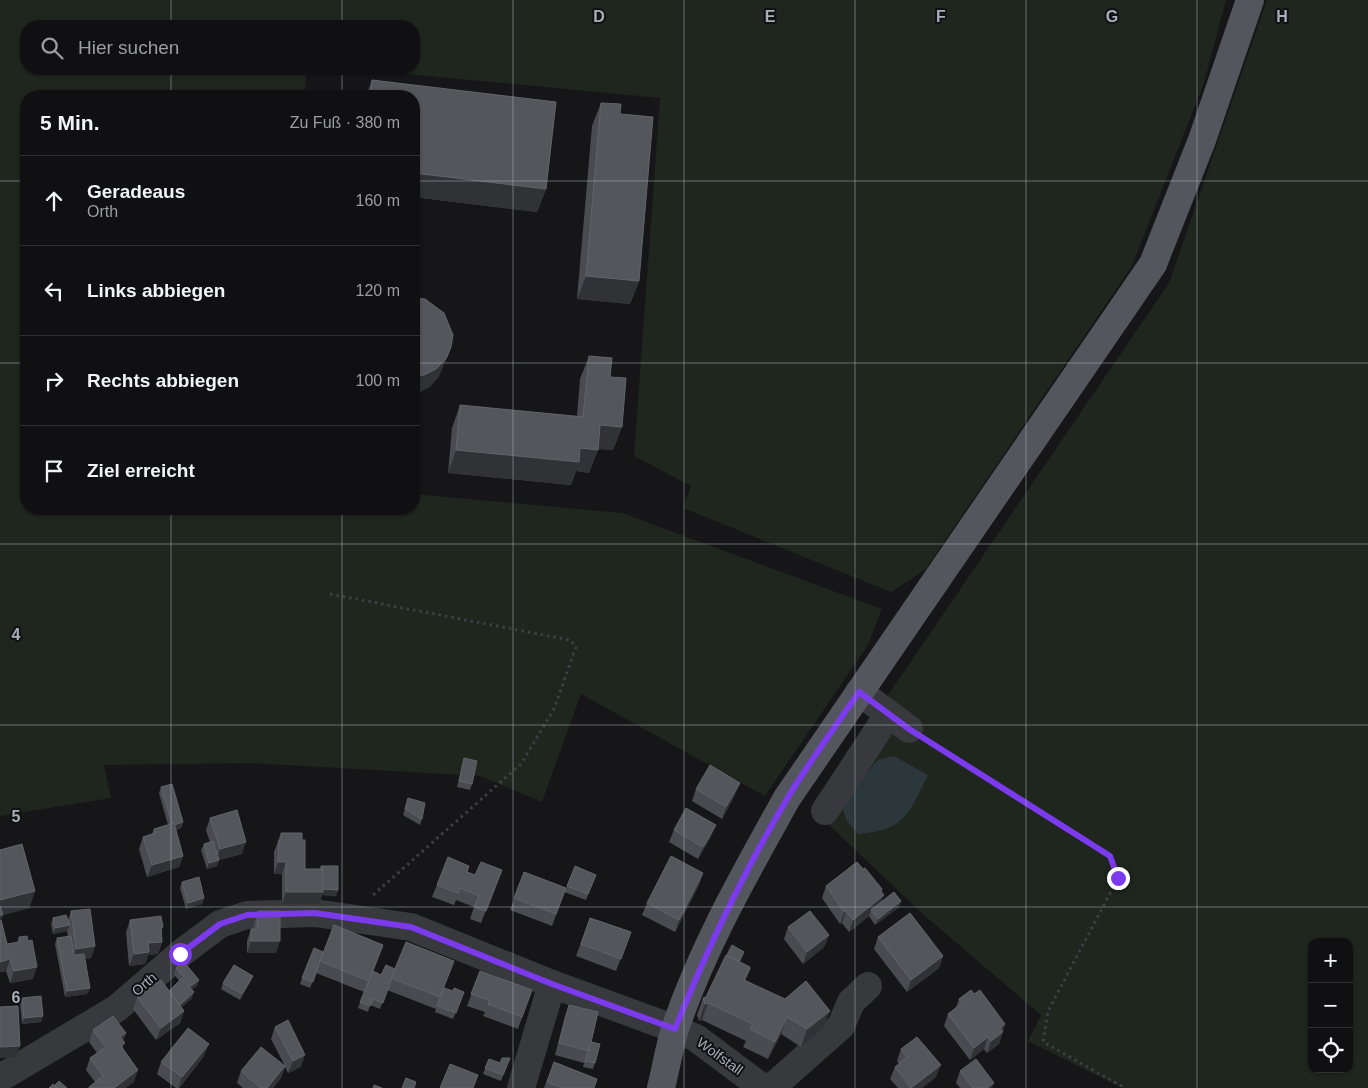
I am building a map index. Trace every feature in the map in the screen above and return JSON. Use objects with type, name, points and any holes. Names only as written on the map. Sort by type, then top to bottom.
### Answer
[{"type":"main road","points":[[661,1088],[675,1029],[707,951],[744,876],[787,798],[1153,264],[1202,140],[1250,0]]},
{"type":"street","points":[[825,811],[898,722],[859,692]]},
{"type":"street","name":"Orth","points":[[0,1078],[116,1009],[180,954],[220,924],[247,915],[315,913],[411,927],[552,984],[675,1029]]},
{"type":"street","points":[[520,1088],[552,984]]},
{"type":"street","points":[[771,1088],[841,1026],[851,1002],[868,986]]},
{"type":"street","name":"Wolfstall","points":[[675,1029],[696,1038],[763,1088]]},
{"type":"path","points":[[330,594],[570,640],[576,646],[554,709],[521,764],[368,899],[358,920]]},
{"type":"path","points":[[898,722],[1110,856],[1118,878],[1048,1011],[1043,1042],[1125,1088]]},
{"type":"shaded area","points":[[0,0],[1226,0],[1204,83],[1132,266],[925,570],[891,592],[683,508],[691,486],[634,456],[660,98],[417,75],[420,75],[420,20],[20,20],[20,75],[306,75],[305,90],[20,90],[20,515],[420,515],[420,495],[622,513],[882,609],[868,645],[765,796],[581,694],[542,802],[480,776],[251,763],[104,765],[111,798],[0,816]]},
{"type":"shaded area","points":[[1267,0],[1368,0],[1368,1088],[1122,1088],[1028,1041],[1041,1015],[925,916],[811,808],[1169,283]]},
{"type":"shaded area","points":[[894,756],[928,775],[915,801],[903,818],[896,824],[886,829],[858,834],[847,821],[840,803],[878,760]]},
{"type":"building","points":[[372,80],[556,102],[546,189],[420,174],[420,90],[371,90]]},
{"type":"building","points":[[601,103],[621,104],[620,114],[653,117],[639,281],[586,276]]},
{"type":"building","points":[[420,299],[425,299],[444,313],[453,335],[446,359],[436,369],[420,375]]},
{"type":"building","points":[[589,356],[612,358],[610,377],[626,378],[622,427],[600,425],[598,450],[580,448],[579,462],[456,450],[460,405],[583,417]]},
{"type":"building","points":[[464,758],[477,761],[472,784],[459,781]]},
{"type":"building","points":[[710,765],[740,783],[726,807],[696,789]]},
{"type":"building","points":[[172,784],[183,822],[174,825],[174,823],[172,824],[161,787]]},
{"type":"building","points":[[408,798],[425,803],[422,819],[405,809]]},
{"type":"building","points":[[686,808],[716,825],[703,847],[674,830]]},
{"type":"building","points":[[237,810],[246,842],[220,849],[210,818]]},
{"type":"building","points":[[174,823],[183,856],[152,865],[143,837],[155,833],[154,829]]},
{"type":"building","points":[[281,833],[302,833],[302,840],[305,840],[305,869],[323,869],[323,892],[286,892],[286,862],[278,862]]},
{"type":"building","points":[[213,841],[219,860],[209,863],[204,844]]},
{"type":"building","points":[[22,844],[35,891],[0,900],[0,850]]},
{"type":"building","points":[[671,856],[703,873],[679,920],[647,903]]},
{"type":"building","points":[[448,857],[469,866],[467,872],[475,875],[481,862],[502,870],[486,911],[474,907],[479,896],[460,888],[458,893],[437,885]]},
{"type":"building","points":[[857,862],[863,869],[865,868],[882,889],[881,891],[884,895],[853,920],[846,911],[844,912],[826,886]]},
{"type":"building","points":[[321,866],[338,866],[338,890],[323,889],[323,869],[321,869]]},
{"type":"building","points":[[575,866],[596,875],[588,894],[567,886]]},
{"type":"building","points":[[524,872],[566,888],[556,914],[514,898]]},
{"type":"building","points":[[199,877],[204,898],[188,903],[182,882]]},
{"type":"building","points":[[894,892],[901,901],[878,919],[871,910]]},
{"type":"building","points":[[90,909],[95,946],[76,949],[71,911]]},
{"type":"building","points":[[258,911],[280,911],[280,941],[251,941],[251,929],[257,929]]},
{"type":"building","points":[[810,911],[829,935],[807,952],[788,927]]},
{"type":"building","points":[[910,913],[943,956],[911,980],[878,937]]},
{"type":"building","points":[[66,915],[70,925],[55,928],[53,918]]},
{"type":"building","points":[[161,916],[163,927],[161,927],[162,942],[148,943],[149,952],[134,954],[130,920]]},
{"type":"building","points":[[590,918],[631,932],[621,959],[581,944]]},
{"type":"building","points":[[1,920],[7,944],[20,942],[19,937],[27,936],[28,941],[32,940],[37,967],[14,971],[10,959],[0,962]]},
{"type":"building","points":[[334,925],[383,945],[369,981],[320,961]]},
{"type":"building","points":[[71,936],[74,955],[84,954],[90,988],[67,991],[57,938]]},
{"type":"building","points":[[406,942],[454,961],[440,997],[391,978]]},
{"type":"building","points":[[732,945],[744,952],[739,961],[727,955]]},
{"type":"building","points":[[314,948],[323,952],[313,982],[302,978]]},
{"type":"building","points":[[726,955],[750,967],[744,980],[785,999],[806,981],[830,1011],[807,1029],[787,1017],[775,1042],[750,1029],[753,1024],[708,1003],[705,1004],[703,998],[706,997]]},
{"type":"building","points":[[184,962],[199,980],[191,986],[176,968]]},
{"type":"building","points":[[234,965],[253,976],[242,994],[223,983]]},
{"type":"building","points":[[386,965],[395,969],[383,1003],[373,999],[370,1006],[360,1002],[373,971],[381,975]]},
{"type":"building","points":[[480,971],[532,990],[522,1017],[488,1004],[489,1000],[471,994]]},
{"type":"building","points":[[182,978],[194,992],[180,1005],[169,991]]},
{"type":"building","points":[[161,980],[184,1011],[161,1028],[137,997]]},
{"type":"building","points":[[444,988],[453,991],[454,988],[464,992],[456,1013],[437,1006]]},
{"type":"building","points":[[971,990],[974,994],[980,990],[1005,1024],[1000,1028],[1003,1032],[991,1041],[988,1037],[974,1048],[948,1014],[962,1003],[959,999]]},
{"type":"building","points":[[41,996],[43,1016],[24,1018],[22,998]]},
{"type":"building","points":[[569,1005],[598,1012],[589,1051],[559,1043]]},
{"type":"building","points":[[18,1006],[20,1046],[0,1047],[0,1007]]},
{"type":"building","points":[[113,1016],[126,1033],[120,1037],[125,1043],[121,1046],[138,1070],[114,1088],[90,1088],[103,1076],[90,1058],[106,1047],[93,1030]]},
{"type":"building","points":[[288,1020],[305,1055],[293,1061],[275,1027]]},
{"type":"building","points":[[188,1028],[209,1044],[182,1077],[161,1062]]},
{"type":"building","points":[[917,1037],[941,1065],[911,1088],[895,1067],[907,1057],[901,1049]]},
{"type":"building","points":[[591,1042],[600,1044],[595,1063],[585,1061]]},
{"type":"building","points":[[261,1047],[285,1066],[267,1088],[261,1088],[241,1071]]},
{"type":"building","points":[[502,1058],[510,1058],[503,1075],[485,1068],[489,1059],[500,1063]]},
{"type":"building","points":[[976,1059],[994,1083],[987,1088],[973,1088],[960,1071]]},
{"type":"building","points":[[554,1062],[597,1079],[594,1088],[563,1088],[547,1082]]},
{"type":"building","points":[[450,1064],[478,1075],[473,1088],[440,1088]]},
{"type":"building","points":[[406,1078],[416,1082],[414,1088],[402,1088]]},
{"type":"building","points":[[59,1081],[67,1088],[57,1088],[55,1085]]},
{"type":"building","points":[[53,1084],[57,1088],[49,1088]]},
{"type":"route","points":[[180,954],[220,924],[247,915],[315,913],[411,927],[552,984],[675,1029],[707,951],[744,876],[787,798],[859,692],[909,729],[1110,856],[1118,878]]}]
